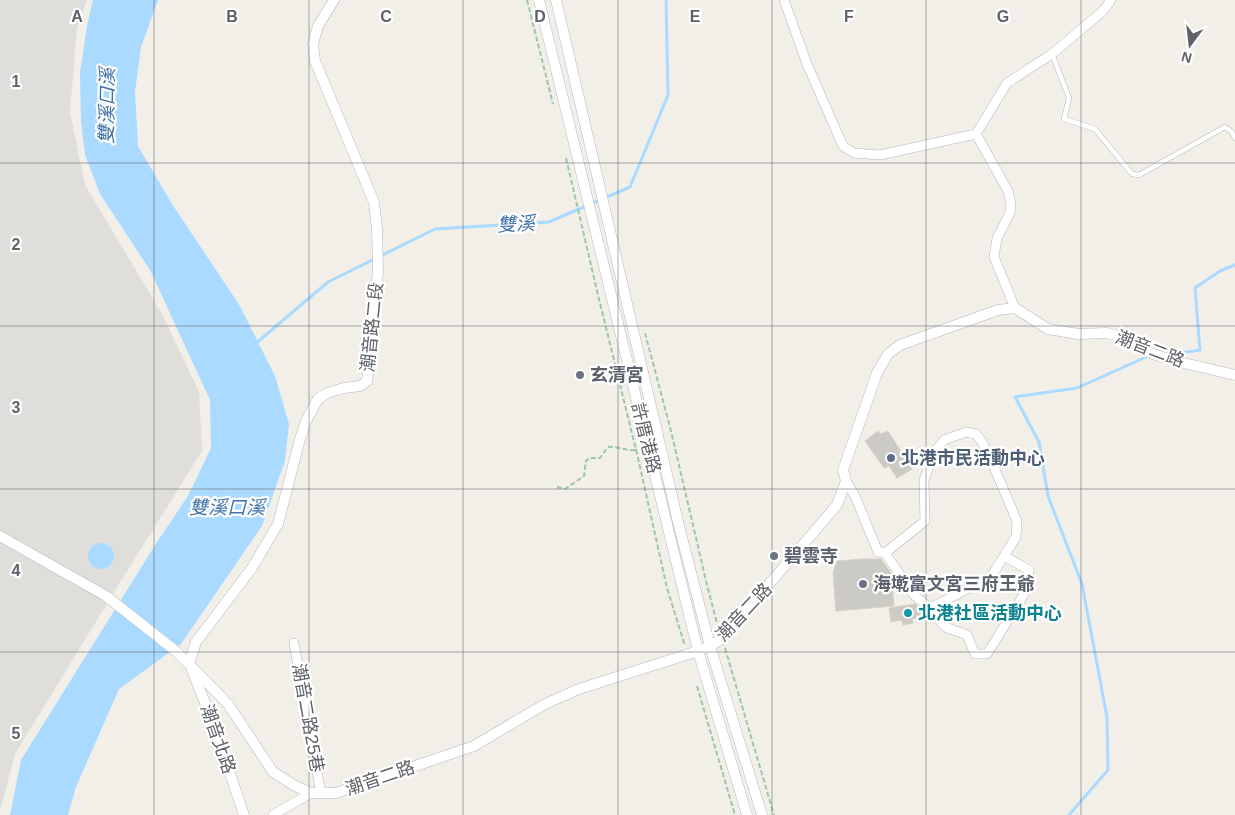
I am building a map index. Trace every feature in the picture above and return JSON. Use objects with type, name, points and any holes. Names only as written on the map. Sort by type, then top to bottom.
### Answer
[{"type":"street","name":"潮音路二段","points":[[190,664],[196,642],[252,568],[278,524],[300,439],[306,421],[318,399],[328,393],[344,388],[360,386],[367,381],[374,332],[374,305],[378,272],[374,202],[315,61],[313,44],[318,26],[334,0]]},
{"type":"street","name":"許厝港路","points":[[539,0],[698,651],[747,815]]},
{"type":"street","name":"許厝港路","points":[[556,0],[679,526],[710,646],[762,815]]},
{"type":"street","points":[[784,0],[806,64],[843,146],[854,153],[880,155],[976,134],[1007,83],[1052,54],[1104,10],[1111,0]]},
{"type":"street","points":[[976,134],[1008,191],[1011,204],[1010,213],[997,238],[994,257],[1015,308]]},
{"type":"street","name":"潮音二路","points":[[316,793],[336,793],[474,746],[545,704],[579,689],[698,651],[722,639],[837,505],[846,481],[843,470],[877,373],[888,354],[900,345],[998,310],[1015,308],[1048,329],[1078,334],[1106,333],[1128,338],[1150,353],[1166,359],[1235,375]]},
{"type":"street","points":[[846,481],[855,496],[878,552],[885,553],[925,521],[924,480],[933,454],[944,440],[966,432],[976,434],[982,442],[1003,484],[1017,521],[1016,537],[991,577],[930,608]]},
{"type":"street","points":[[0,536],[106,596],[177,652],[228,704],[273,772],[295,786],[316,793]]},
{"type":"street","points":[[885,553],[914,595],[930,608],[945,627],[967,635],[975,654],[987,654],[1023,596],[1029,570],[1004,556]]},
{"type":"street","name":"潮音二路25巷","points":[[294,643],[316,793]]},
{"type":"street","name":"潮音北路","points":[[190,664],[214,726],[244,815]]},
{"type":"street","points":[[273,815],[316,793]]},
{"type":"lane","points":[[1052,54],[1069,98],[1064,119],[1095,129],[1132,174],[1139,176],[1225,127],[1232,132],[1235,138]]},
{"type":"path","points":[[527,0],[554,106]]},
{"type":"path","points":[[565,154],[638,458],[667,588],[688,654]]},
{"type":"path","points":[[645,331],[671,431],[706,585],[774,815]]},
{"type":"path","points":[[557,487],[565,489],[584,476],[586,461],[589,458],[600,458],[608,447],[616,446],[628,450],[636,450]]},
{"type":"path","points":[[696,682],[734,815]]},
{"type":"shaded area","points":[[0,0],[87,0],[77,28],[70,112],[85,185],[162,314],[199,392],[202,451],[15,754],[0,811]]},
{"type":"water","name":"雙溪口溪","points":[[93,0],[158,0],[141,47],[135,92],[138,146],[172,204],[240,306],[275,376],[289,424],[285,461],[262,526],[181,644],[119,689],[76,787],[68,815],[10,815],[21,760],[157,542],[188,496],[211,448],[210,400],[150,270],[100,194],[85,155],[81,121],[80,72]]},
{"type":"water","points":[[101,543],[110,547],[114,556],[110,565],[101,569],[92,565],[88,556],[92,547]]},
{"type":"building","name":"北港市民活動中心","points":[[878,431],[880,434],[888,431],[912,469],[897,478],[889,466],[884,468],[865,441]]},
{"type":"building","name":"海墘富文宮三府王爺","points":[[881,559],[891,573],[894,606],[836,611],[833,573],[837,561]]},
{"type":"building","name":"北港社區活動中心","points":[[915,604],[926,612],[926,617],[912,619],[913,623],[903,625],[902,620],[891,622],[889,608]]},
{"type":"waterway","name":"雙溪","points":[[255,344],[328,282],[435,229],[549,222],[630,187],[668,95],[666,0]]},
{"type":"waterway","points":[[1175,354],[1200,350],[1195,288],[1220,271],[1235,265]]},
{"type":"waterway","points":[[1069,815],[1108,770],[1107,717],[1082,584],[1048,496],[1039,442],[1015,397],[1077,388],[1146,357]]},
{"type":"place","name":"玄清宮","points":[[580,375]]},
{"type":"place","name":"北港市民活動中心","points":[[891,458]]},
{"type":"place","name":"碧雲寺","points":[[774,556]]},
{"type":"place","name":"海墘富文宮三府王爺","points":[[863,584]]},
{"type":"place","name":"北港社區活動中心","points":[[908,613]]}]
